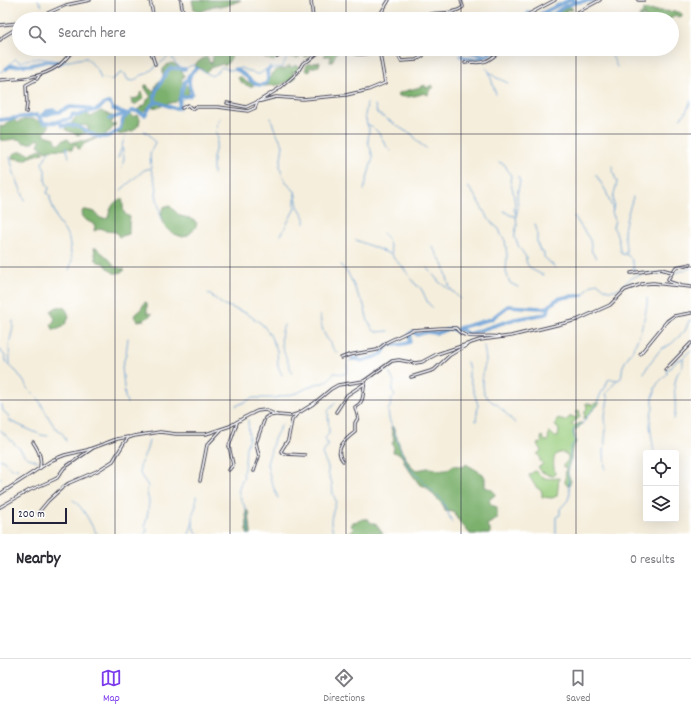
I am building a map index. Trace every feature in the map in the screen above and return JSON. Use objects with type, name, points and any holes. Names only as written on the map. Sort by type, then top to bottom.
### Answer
[{"type":"street","points":[[50,12],[66,5],[90,0]]},
{"type":"street","points":[[150,0],[153,12]]},
{"type":"street","points":[[181,0],[183,12]]},
{"type":"street","points":[[312,0],[313,12]]},
{"type":"street","points":[[382,12],[389,0]]},
{"type":"street","points":[[452,12],[463,8],[461,0]]},
{"type":"street","points":[[532,12],[555,0]]},
{"type":"street","points":[[578,12],[600,0]]},
{"type":"street","points":[[638,0],[644,0]]},
{"type":"street","points":[[0,25],[12,24]]},
{"type":"street","points":[[0,40],[12,31]]},
{"type":"street","points":[[0,80],[39,76],[59,66],[68,56]]},
{"type":"street","points":[[152,56],[155,64]]},
{"type":"street","points":[[227,103],[246,107],[257,102],[280,88],[297,73],[303,63],[314,56]]},
{"type":"street","points":[[257,102],[276,97],[303,99],[346,95],[368,90],[383,84],[385,81],[380,56]]},
{"type":"street","points":[[398,56],[400,61],[416,60],[423,56]]},
{"type":"street","points":[[466,63],[486,61],[493,56]]},
{"type":"street","points":[[26,112],[26,85],[37,79],[39,76]]},
{"type":"street","points":[[182,108],[188,105],[192,109],[195,107],[218,107],[248,111],[255,108],[257,102]]},
{"type":"street","points":[[691,264],[676,266],[669,275],[668,281],[691,287]]},
{"type":"street","points":[[631,273],[661,269],[672,272]]},
{"type":"street","points":[[254,471],[259,456],[256,443],[257,439],[268,416],[290,416],[297,414],[313,404],[330,389],[366,380],[392,361],[399,360],[415,363],[422,362],[436,354],[487,338],[503,337],[557,325],[584,317],[610,305],[625,290],[647,282],[681,285]]},
{"type":"street","points":[[640,354],[667,321],[674,316],[691,313]]},
{"type":"street","points":[[341,358],[377,350],[387,342],[412,330],[456,328],[459,333],[469,337],[491,335],[503,337]]},
{"type":"street","points":[[411,377],[434,370],[450,355],[471,343]]},
{"type":"street","points":[[665,370],[691,343]]},
{"type":"street","points":[[343,461],[339,455],[340,449],[345,441],[355,432],[355,423],[358,418],[355,407],[364,397],[364,384],[366,380]]},
{"type":"street","points":[[336,412],[347,395],[364,384]]},
{"type":"street","points":[[0,494],[52,460],[118,439],[160,432],[176,434],[206,434],[236,423],[257,411],[265,410],[277,415]]},
{"type":"street","points":[[297,414],[292,420],[288,440],[282,446],[281,451],[285,454],[306,455]]},
{"type":"street","points":[[229,470],[233,465],[229,446],[236,423]]},
{"type":"street","points":[[200,481],[207,445],[222,429]]},
{"type":"street","points":[[38,513],[62,488],[69,483],[97,471],[113,461],[128,438],[134,436]]},
{"type":"street","points":[[33,442],[41,459],[40,468]]},
{"type":"street","points":[[0,507],[30,490],[53,480],[69,464],[96,446]]},
{"type":"green space","points":[[192,0],[241,0],[226,6],[213,6],[201,12],[198,12],[194,9]]},
{"type":"green space","points":[[565,6],[571,7],[573,10],[565,10],[566,12],[560,12]]},
{"type":"green space","points":[[643,10],[679,12],[643,12]]},
{"type":"green space","points":[[679,12],[682,14],[682,16],[679,17]]},
{"type":"green space","points":[[213,56],[232,57],[226,65],[222,64],[210,68],[207,72],[194,65],[205,57],[212,63]]},
{"type":"green space","points":[[275,56],[276,58],[273,61],[264,57]]},
{"type":"green space","points":[[290,56],[300,56],[298,58]]},
{"type":"green space","points":[[331,56],[335,56],[332,62],[330,62]]},
{"type":"green space","points":[[320,62],[319,66],[309,68],[309,72],[305,70],[307,64]]},
{"type":"green space","points":[[173,63],[181,68],[184,77],[181,80],[189,88],[188,95],[185,97],[180,96],[176,102],[156,107],[149,107],[142,113],[137,112],[137,110],[146,104],[147,100],[151,97],[145,88],[145,85],[154,91],[157,83],[163,79],[163,69],[168,64]]},
{"type":"green space","points":[[290,65],[290,68],[296,65],[300,68],[298,71],[291,72],[294,73],[294,80],[280,85],[263,86],[272,76],[272,73],[279,69],[285,69]]},
{"type":"green space","points":[[240,76],[246,82],[253,83],[253,86],[242,83],[238,78]]},
{"type":"green space","points":[[425,85],[426,88],[432,85],[434,87],[430,89],[428,95],[424,93],[406,97],[397,95],[397,94]]},
{"type":"green space","points":[[142,92],[144,98],[136,104],[132,104],[131,99],[138,98]]},
{"type":"green space","points":[[101,111],[115,118],[111,123],[112,125],[116,124],[106,133],[106,136],[98,136],[89,132],[88,127],[85,125],[79,126],[71,124],[77,115],[86,113],[91,117]]},
{"type":"green space","points":[[130,113],[133,117],[137,115],[140,119],[139,125],[133,131],[118,134],[122,127],[123,121]]},
{"type":"green space","points":[[14,119],[17,123],[25,119],[32,119],[47,123],[49,127],[44,133],[45,135],[55,138],[56,142],[59,144],[63,140],[68,139],[71,143],[97,138],[84,144],[80,149],[78,149],[76,144],[73,146],[72,150],[69,148],[63,150],[52,149],[46,151],[38,145],[40,141],[39,139],[32,143],[24,143],[19,139],[0,140],[0,126],[5,127],[7,123]]},
{"type":"green space","points":[[67,125],[82,128],[83,131],[86,131],[87,133],[78,135],[66,130],[65,126]]},
{"type":"green space","points":[[40,149],[43,150],[43,153],[25,160],[12,158],[13,154],[17,152],[29,154]]},
{"type":"green space","points":[[122,199],[125,214],[130,217],[129,234],[119,237],[116,232],[106,231],[101,228],[94,231],[95,225],[84,219],[81,215],[83,210],[86,210],[95,212],[101,218],[108,218],[113,205]]},
{"type":"green space","points":[[165,206],[170,206],[179,215],[192,219],[197,223],[192,232],[183,237],[168,230],[161,220],[162,211]]},
{"type":"green space","points":[[94,248],[97,248],[109,259],[114,267],[124,269],[124,271],[117,273],[112,272],[104,263],[98,262],[96,260]]},
{"type":"green space","points":[[145,302],[147,303],[147,313],[152,314],[144,320],[138,321],[134,317],[135,314],[141,309]]},
{"type":"green space","points":[[57,307],[66,309],[69,317],[63,326],[58,329],[53,329],[51,325],[55,319],[51,311]]},
{"type":"green space","points":[[598,402],[599,404],[584,419],[585,411],[587,409],[586,403],[592,405]]},
{"type":"green space","points":[[579,410],[580,417],[572,423],[572,426],[582,424],[574,431],[576,442],[572,449],[568,467],[568,475],[571,481],[569,485],[567,485],[565,483],[566,468],[563,466],[568,460],[568,456],[565,453],[556,454],[554,459],[555,474],[551,476],[542,472],[538,467],[543,463],[540,461],[540,457],[537,454],[541,451],[537,444],[542,443],[542,436],[545,441],[548,441],[549,431],[555,437],[558,437],[559,430],[555,425],[557,419],[559,418],[565,421],[571,416],[576,418],[577,411]]},
{"type":"green space","points":[[391,427],[393,427],[402,452],[413,469],[417,470],[429,468],[444,470],[453,465],[463,467],[466,464],[483,474],[485,478],[485,487],[491,489],[496,494],[489,500],[491,505],[497,507],[497,519],[487,526],[490,529],[490,534],[470,534],[459,521],[454,512],[445,511],[443,505],[426,487],[419,484],[400,454],[393,452],[394,447],[392,444],[394,440]]},
{"type":"green space","points":[[535,471],[546,478],[559,478],[557,496],[552,498],[542,497],[542,491],[536,487],[529,476]]},
{"type":"green space","points":[[246,510],[249,512],[251,534],[247,534]]},
{"type":"green space","points":[[368,519],[371,523],[375,523],[383,534],[346,534],[354,529],[351,526],[353,522]]},
{"type":"waterway","points":[[38,0],[42,6]]},
{"type":"waterway","points":[[544,12],[569,0]]},
{"type":"waterway","points":[[572,0],[578,2],[595,0]]},
{"type":"waterway","points":[[557,12],[565,6],[578,2]]},
{"type":"waterway","points":[[0,72],[7,68],[15,59],[21,62],[40,58],[66,61],[87,58],[98,71],[101,79],[104,78],[111,80],[121,73],[125,74],[128,80],[133,81],[146,74],[168,56]]},
{"type":"waterway","points":[[174,56],[172,59],[177,65],[185,69],[192,65],[212,76],[222,67],[230,70],[241,68],[256,74],[260,74],[266,69],[282,67],[288,56]]},
{"type":"waterway","points":[[461,56],[471,59],[487,56]]},
{"type":"waterway","points":[[612,56],[617,67]]},
{"type":"waterway","points":[[6,69],[10,66],[31,65],[48,61],[60,63],[64,61]]},
{"type":"waterway","points":[[155,102],[156,91],[170,68],[185,69]]},
{"type":"waterway","points":[[0,120],[37,115],[44,123],[60,122],[62,126],[71,125],[97,136],[103,137],[111,135],[120,129],[123,119],[132,111],[137,111],[145,115],[152,104],[158,102],[173,108],[179,108],[180,97],[189,96],[192,93],[189,79],[191,73],[197,68]]},
{"type":"waterway","points":[[235,69],[254,83],[262,85],[267,83],[267,71],[270,68]]},
{"type":"waterway","points":[[486,68],[495,77],[508,83]]},
{"type":"waterway","points":[[489,72],[496,94]]},
{"type":"waterway","points":[[180,97],[185,81],[189,75]]},
{"type":"waterway","points":[[680,118],[685,114],[691,101]]},
{"type":"waterway","points":[[58,121],[70,119],[73,114],[78,116],[96,110],[108,103],[110,103],[113,109],[128,114]]},
{"type":"waterway","points":[[367,103],[365,116],[367,124],[379,133],[387,148],[391,151]]},
{"type":"waterway","points":[[375,105],[377,113],[412,134],[419,143],[426,148]]},
{"type":"waterway","points":[[43,116],[59,112],[70,107],[87,108],[92,110]]},
{"type":"waterway","points":[[42,115],[47,111],[54,110],[58,112]]},
{"type":"waterway","points":[[109,119],[125,114]]},
{"type":"waterway","points":[[213,174],[213,158],[218,138],[216,133],[217,124],[220,118]]},
{"type":"waterway","points":[[271,118],[274,128],[283,145],[280,166],[282,175],[289,186],[295,191],[298,206],[305,218],[305,223]]},
{"type":"waterway","points":[[364,190],[373,157],[368,141],[369,129],[367,124]]},
{"type":"waterway","points":[[144,131],[149,134],[155,142],[150,154],[151,169],[157,188],[156,194],[161,220]]},
{"type":"waterway","points":[[122,168],[124,158],[122,146],[125,136]]},
{"type":"waterway","points":[[66,147],[69,157]]},
{"type":"waterway","points":[[118,158],[122,147]]},
{"type":"waterway","points":[[49,151],[42,163],[45,171],[46,183],[49,188],[47,193],[50,196],[58,222],[69,239],[72,261],[69,270]]},
{"type":"waterway","points":[[10,157],[14,173],[25,200]]},
{"type":"waterway","points":[[499,162],[505,165],[511,176],[510,181],[516,214]]},
{"type":"waterway","points":[[613,166],[613,172],[617,182],[613,199],[614,205],[612,212],[615,220],[613,227],[619,242],[620,251],[622,254],[625,254],[630,258],[634,266],[634,272]]},
{"type":"waterway","points":[[121,190],[144,170],[151,168]]},
{"type":"waterway","points":[[596,175],[606,191],[613,210]]},
{"type":"waterway","points":[[518,177],[520,181],[517,195],[518,207],[515,238],[526,257],[529,266],[533,270],[543,275]]},
{"type":"waterway","points":[[468,187],[490,220],[499,229],[505,240],[507,255],[506,272],[510,283],[518,287]]},
{"type":"waterway","points":[[281,235],[295,208],[295,193]]},
{"type":"waterway","points":[[626,254],[624,235],[626,219],[633,197]]},
{"type":"waterway","points":[[504,211],[515,216]]},
{"type":"waterway","points":[[574,216],[590,240],[592,252],[596,258]]},
{"type":"waterway","points":[[535,224],[537,231],[537,243],[540,251],[544,253],[544,257],[556,268]]},
{"type":"waterway","points":[[383,233],[389,242],[394,259],[402,266],[416,285],[421,289],[427,302],[432,307]]},
{"type":"waterway","points":[[356,240],[390,254]]},
{"type":"waterway","points":[[432,246],[444,266],[450,288],[460,299]]},
{"type":"waterway","points":[[341,265],[349,275],[359,297],[363,302],[368,321],[373,330],[377,332],[389,331]]},
{"type":"waterway","points":[[428,268],[439,282],[453,292]]},
{"type":"waterway","points":[[583,295],[593,284],[598,283],[606,289],[612,290],[619,288],[630,279],[641,274],[673,273],[691,268]]},
{"type":"waterway","points":[[208,293],[222,304],[246,313],[262,324],[269,333],[277,350],[278,366],[282,375]]},
{"type":"waterway","points":[[459,328],[491,319],[508,306],[549,307],[560,298],[583,295]]},
{"type":"waterway","points":[[556,534],[556,517],[560,515],[560,509],[568,500],[570,493],[567,467],[570,460],[570,449],[575,441],[573,431],[582,424],[596,406],[608,380],[618,380],[621,378],[623,366],[634,347],[641,330],[647,308],[647,298]]},
{"type":"waterway","points":[[352,359],[358,358],[361,361],[375,357],[382,354],[388,345],[410,342],[410,334],[412,332],[417,335],[426,332],[437,333],[449,329],[453,329],[457,332],[459,328],[468,334],[515,319],[546,314],[548,313],[549,307]]},
{"type":"waterway","points":[[320,315],[324,334],[331,343],[333,349],[338,353]]},
{"type":"waterway","points":[[644,373],[661,349],[671,344],[685,331],[689,321],[691,320]]},
{"type":"waterway","points":[[10,365],[9,345],[13,321]]},
{"type":"waterway","points":[[284,325],[281,338],[283,350],[292,373]]},
{"type":"waterway","points":[[127,403],[122,367],[126,354],[128,338]]},
{"type":"waterway","points":[[484,346],[486,360],[482,376],[484,394],[492,402],[497,404],[515,423]]},
{"type":"waterway","points":[[0,350],[5,356],[7,364],[17,372],[28,388],[38,398],[52,423],[63,434],[66,441]]},
{"type":"waterway","points":[[674,419],[675,383],[678,373],[683,365],[684,356],[691,351]]},
{"type":"waterway","points":[[654,450],[650,425],[655,388],[667,374],[667,369],[671,368],[676,361],[683,358]]},
{"type":"waterway","points":[[236,406],[253,398],[274,398],[297,393],[315,384],[323,383],[334,373],[344,374],[348,372],[347,363],[350,360],[361,361]]},
{"type":"waterway","points":[[467,362],[469,377],[478,405],[476,421]]},
{"type":"waterway","points":[[389,372],[394,382],[392,391],[395,396],[391,400],[388,410],[389,419],[402,453],[410,469],[442,500],[452,522]]},
{"type":"waterway","points":[[605,469],[605,416],[608,399],[606,394],[616,381]]},
{"type":"waterway","points":[[335,534],[331,526],[331,522],[336,501],[328,473],[328,467],[322,454],[328,446],[325,438],[329,434],[328,411],[336,402]]},
{"type":"waterway","points":[[0,405],[2,405],[3,411],[8,415],[10,421],[41,435],[48,436]]},
{"type":"waterway","points":[[248,420],[249,439],[246,447],[244,476],[239,491],[240,497],[247,512],[249,534]]},
{"type":"waterway","points":[[278,498],[271,481],[267,464],[274,439],[282,424]]},
{"type":"waterway","points":[[0,430],[20,449],[26,457],[38,461]]},
{"type":"waterway","points":[[145,534],[147,530],[145,526],[149,501],[147,493],[148,486],[140,474],[140,465],[149,441]]},
{"type":"waterway","points":[[0,459],[4,461],[11,469],[18,468]]},
{"type":"waterway","points":[[196,496],[196,506],[193,513],[193,526],[197,533]]},
{"type":"waterway","points":[[73,500],[84,512],[97,534]]},
{"type":"waterway","points":[[189,534],[193,522]]}]
